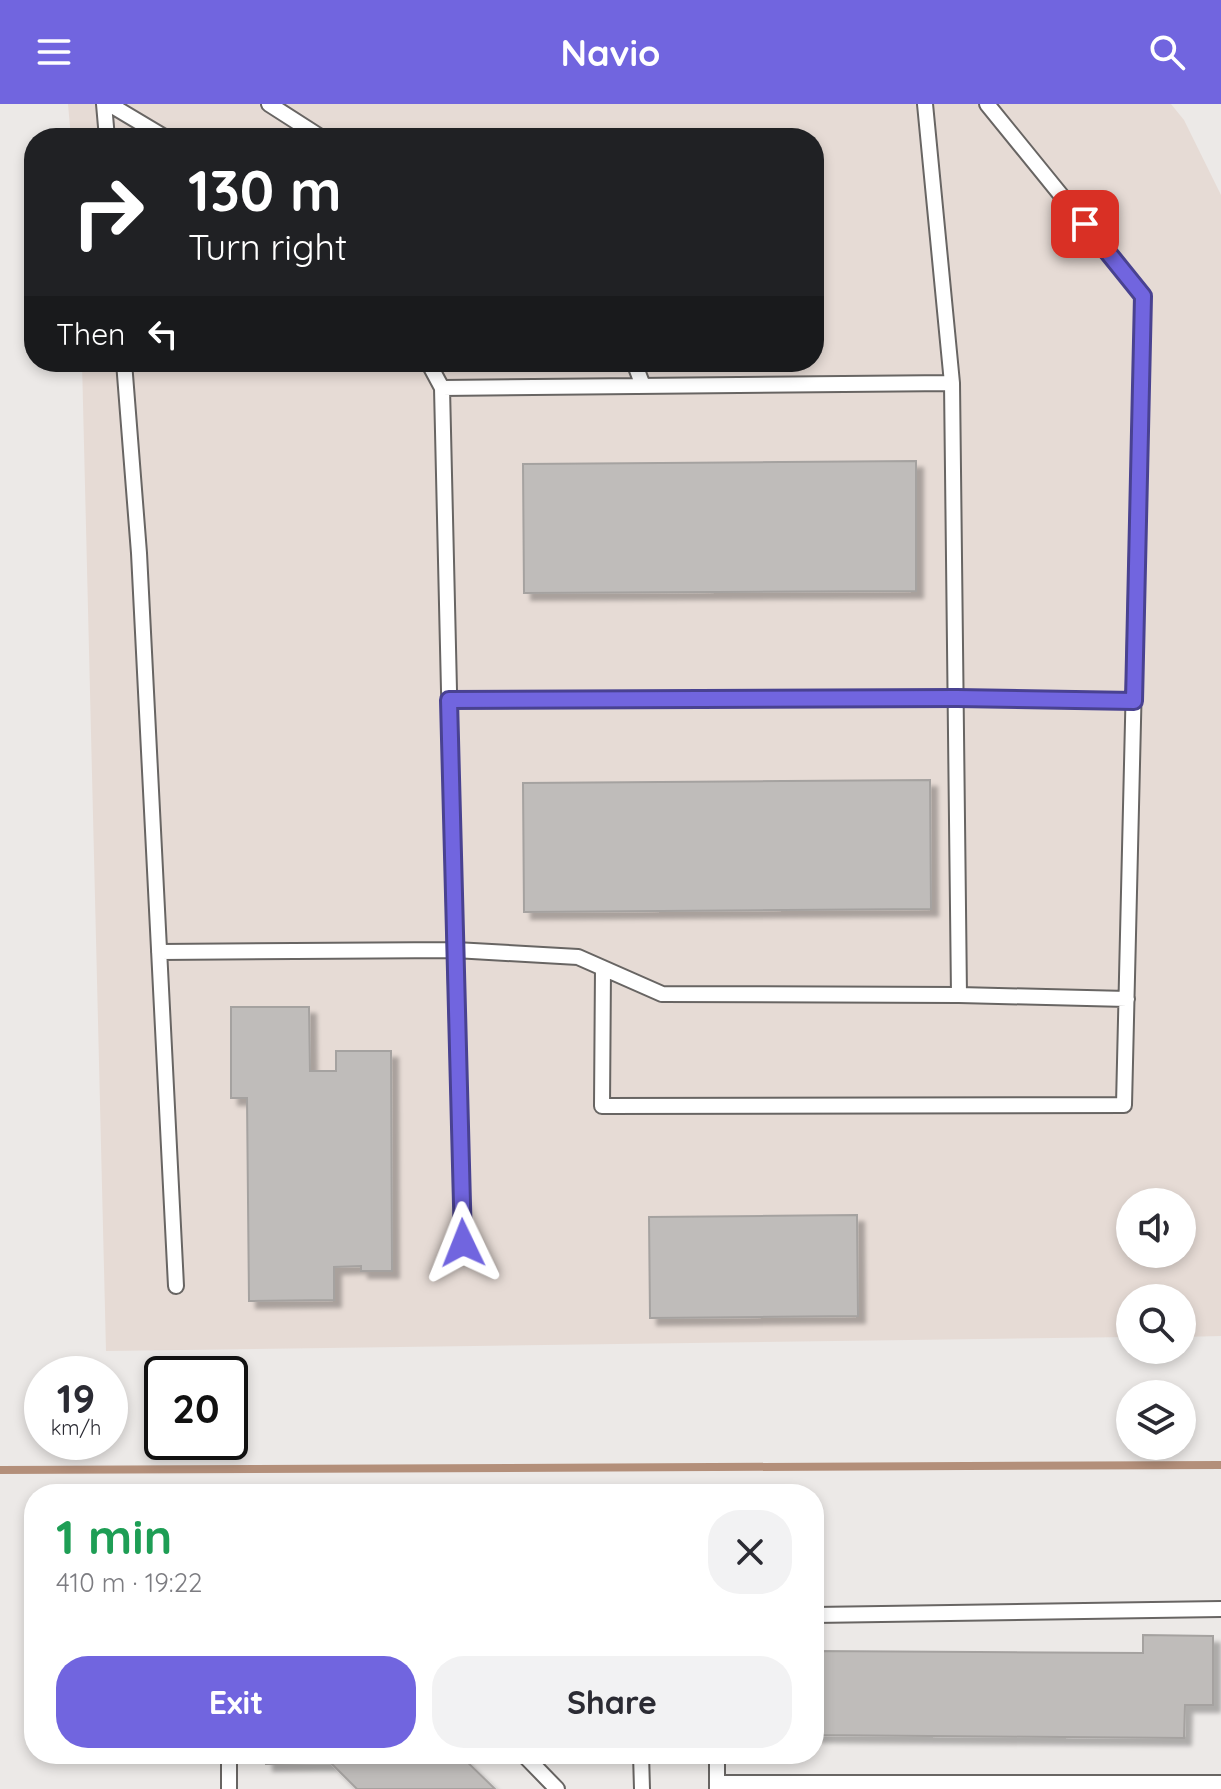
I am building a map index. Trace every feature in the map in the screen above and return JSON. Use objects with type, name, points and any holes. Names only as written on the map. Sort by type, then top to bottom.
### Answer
[{"type":"lane","points":[[106,104],[107,128]]},
{"type":"lane","points":[[106,104],[148,128]]},
{"type":"lane","points":[[269,104],[306,128]]},
{"type":"lane","points":[[925,104],[952,383],[959,995]]},
{"type":"lane","points":[[603,968],[602,1106],[1124,1105],[1143,296],[987,104]]},
{"type":"lane","points":[[125,372],[139,553],[176,1286]]},
{"type":"lane","points":[[433,372],[442,388],[463,1243]]},
{"type":"lane","points":[[638,372],[643,386]]},
{"type":"lane","points":[[442,388],[952,383]]},
{"type":"lane","points":[[449,700],[957,698],[1134,701]]},
{"type":"lane","points":[[159,952],[455,950],[578,957],[662,994],[1127,999]]},
{"type":"lane","points":[[824,1615],[1221,1609]]},
{"type":"lane","points":[[229,1764],[229,1789]]},
{"type":"lane","points":[[533,1764],[557,1789]]},
{"type":"lane","points":[[641,1764],[642,1789]]},
{"type":"lane","points":[[717,1764],[717,1786],[1221,1783]]},
{"type":"shaded area","points":[[68,104],[1171,104],[1184,120],[1221,195],[1221,1336],[1196,1337],[1196,1284],[1116,1284],[1116,1337],[106,1351],[82,372],[824,372],[824,128],[70,128]]},
{"type":"building","points":[[916,461],[916,591],[524,593],[523,464]]},
{"type":"building","points":[[930,780],[931,909],[524,912],[523,783]]},
{"type":"building","points":[[231,1007],[309,1007],[310,1071],[336,1071],[336,1051],[391,1051],[392,1271],[361,1271],[361,1266],[334,1267],[334,1300],[249,1301],[247,1098],[231,1098]]},
{"type":"building","points":[[857,1215],[858,1316],[650,1318],[649,1217]]},
{"type":"building","points":[[1143,1635],[1213,1636],[1213,1705],[1185,1705],[1184,1738],[824,1735],[824,1651],[1143,1653]]},
{"type":"building","points":[[332,1764],[469,1764],[495,1789],[357,1789]]},
{"type":"waterway","points":[[0,1470],[1221,1465]]},
{"type":"route","points":[[463,1243],[449,700],[957,698],[1134,701],[1143,296],[1085,224]]}]
